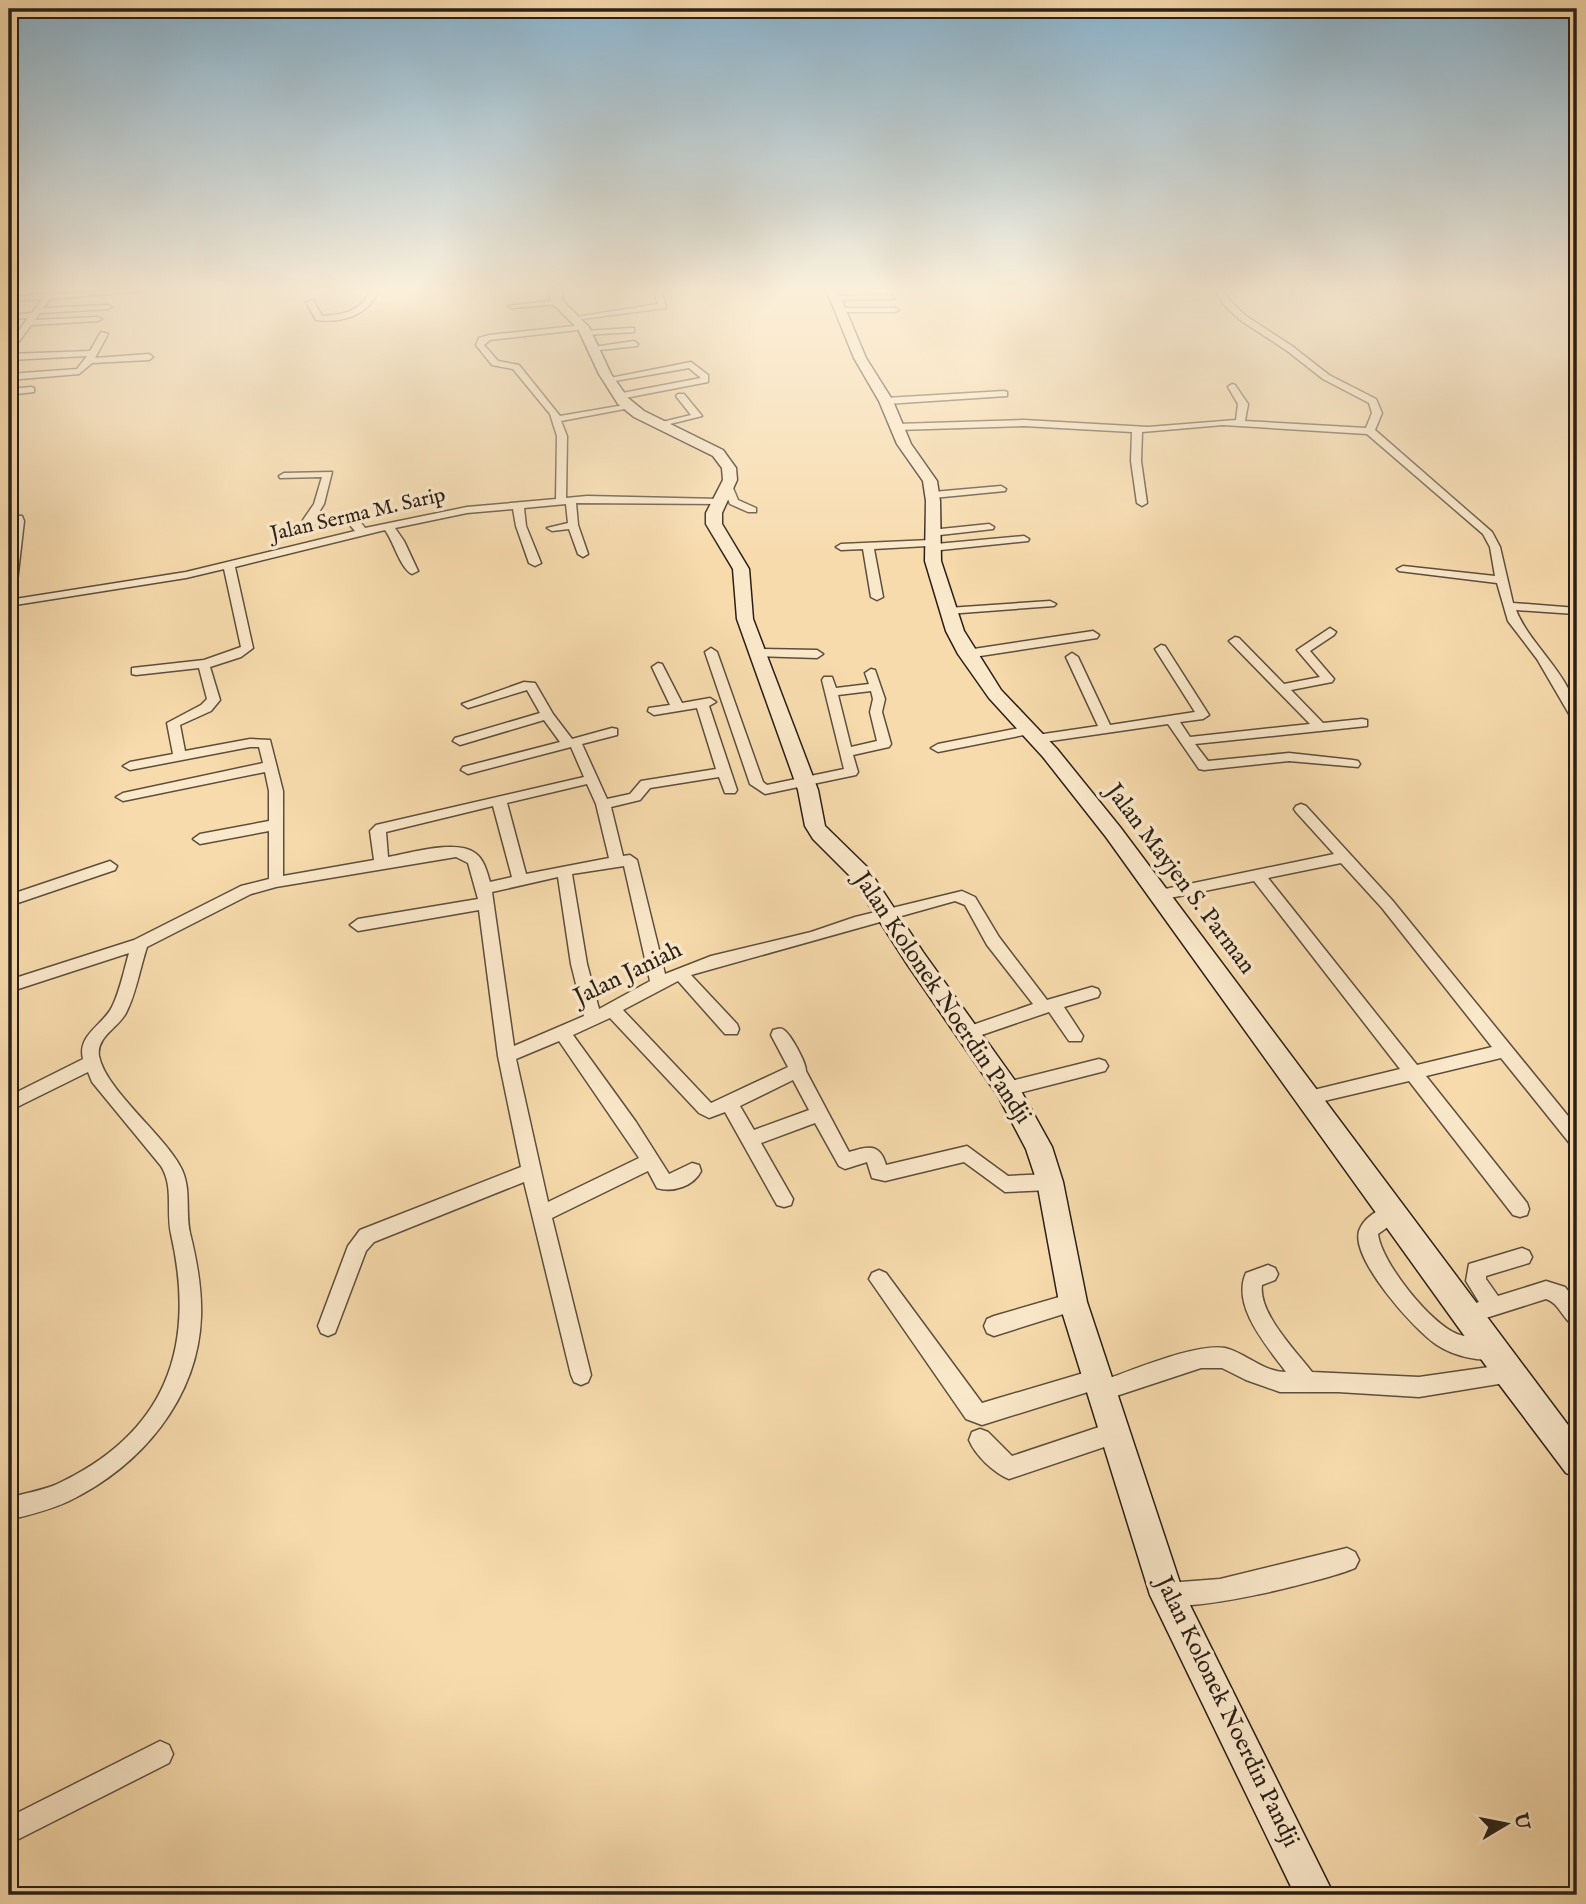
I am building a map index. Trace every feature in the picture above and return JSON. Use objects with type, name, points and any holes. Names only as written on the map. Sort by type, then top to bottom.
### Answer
[{"type":"street","points":[[525,378],[557,419],[562,436],[566,500],[583,554]]},
{"type":"street","points":[[608,379],[615,378]]},
{"type":"street","points":[[620,396],[705,378]]},
{"type":"street","name":"Jalan Mayjen S. Parman","points":[[872,378],[886,401],[909,453],[930,481],[933,495],[931,541],[935,572],[967,654],[995,694],[1076,783],[1577,1462]]},
{"type":"street","points":[[1328,378],[1373,401],[1377,413],[1370,431]]},
{"type":"street","name":"Jalan Kolonek Noerdin Pandji","points":[[608,379],[630,407],[718,453],[729,468],[724,493],[714,513],[714,524],[741,569],[745,619],[804,782],[814,826],[859,872],[1007,1089],[1039,1147],[1050,1182],[1073,1302],[1167,1595],[1315,1895]]},
{"type":"street","points":[[1232,387],[1243,404],[1240,423]]},
{"type":"street","points":[[9,392],[32,390]]},
{"type":"street","points":[[886,401],[1004,394]]},
{"type":"street","points":[[661,425],[697,416],[681,396]]},
{"type":"street","points":[[557,419],[630,407]]},
{"type":"street","points":[[897,427],[1024,423],[1137,429],[1203,423],[1240,423],[1370,431],[1487,532],[1495,547],[1514,621],[1542,658],[1577,716]]},
{"type":"street","points":[[1137,429],[1136,461],[1142,503]]},
{"type":"street","points":[[284,476],[328,474],[310,523],[351,521],[358,525],[361,533]]},
{"type":"street","points":[[933,495],[1001,489]]},
{"type":"street","points":[[724,493],[734,502],[752,510]]},
{"type":"street","name":"Jalan Serma M. Sarip","points":[[9,603],[156,581],[467,510],[566,500],[724,493]]},
{"type":"street","points":[[517,504],[521,526],[536,563]]},
{"type":"street","points":[[9,519],[19,521],[11,547],[14,563],[9,603]]},
{"type":"street","points":[[552,528],[573,525]]},
{"type":"street","points":[[388,526],[399,541],[412,571]]},
{"type":"street","points":[[931,541],[989,527]]},
{"type":"street","points":[[841,547],[1024,539]]},
{"type":"street","points":[[868,546],[877,597]]},
{"type":"street","points":[[136,671],[205,664],[240,654],[247,648],[229,566]]},
{"type":"street","points":[[1403,569],[1502,580]]},
{"type":"street","points":[[948,611],[1050,604]]},
{"type":"street","points":[[1508,606],[1575,611]]},
{"type":"street","points":[[1282,688],[1328,678],[1303,650],[1330,632]]},
{"type":"street","points":[[967,654],[1093,635]]},
{"type":"street","points":[[1235,641],[1320,727]]},
{"type":"street","points":[[938,748],[1033,734],[1198,716],[1204,713],[1161,649]]},
{"type":"street","points":[[711,652],[760,789],[769,790],[851,772],[830,686],[876,687]]},
{"type":"street","points":[[759,653],[817,654]]},
{"type":"street","points":[[1072,657],[1105,728]]},
{"type":"street","points":[[180,757],[173,723],[206,708],[214,700],[204,670],[205,664]]},
{"type":"street","points":[[658,667],[677,706]]},
{"type":"street","points":[[846,752],[884,744],[876,712],[879,699],[871,673]]},
{"type":"street","points":[[468,704],[531,686],[547,715],[572,743],[592,779],[603,804],[617,861]]},
{"type":"street","points":[[654,711],[726,699]]},
{"type":"street","points":[[702,703],[730,790]]},
{"type":"street","points":[[460,741],[547,715]]},
{"type":"street","points":[[1171,719],[1204,766],[1289,757],[1353,764]]},
{"type":"street","points":[[1186,741],[1362,723]]},
{"type":"street","points":[[468,770],[612,732]]},
{"type":"street","points":[[130,766],[259,742],[268,747],[276,790],[276,882]]},
{"type":"street","points":[[123,796],[271,766]]},
{"type":"street","points":[[603,804],[635,797],[646,784],[725,772]]},
{"type":"street","points":[[383,864],[377,836],[381,828],[592,779]]},
{"type":"street","points":[[499,801],[520,879]]},
{"type":"street","points":[[1301,808],[1387,904],[1577,1140]]},
{"type":"street","points":[[200,839],[275,825]]},
{"type":"street","points":[[9,986],[140,944],[246,890],[276,882],[446,852],[465,852],[471,855],[479,870],[485,896],[507,1056],[531,1171],[581,1375]]},
{"type":"street","points":[[1160,895],[1344,857]]},
{"type":"street","points":[[358,925],[485,896],[520,879],[630,860],[633,863],[659,984]]},
{"type":"street","points":[[9,901],[110,866]]},
{"type":"street","points":[[564,870],[579,964],[593,1019]]},
{"type":"street","points":[[1257,874],[1520,1209]]},
{"type":"street","name":"Jalan Janiah","points":[[507,1056],[593,1019],[680,973],[711,962],[814,937],[944,897],[966,897],[993,941],[1048,1006]]},
{"type":"street","points":[[9,1509],[58,1494],[112,1464],[136,1443],[171,1394],[185,1360],[191,1320],[187,1269],[177,1218],[180,1186],[172,1167],[99,1077],[90,1054],[94,1038],[119,1012],[140,944]]},
{"type":"street","points":[[680,973],[731,1029]]},
{"type":"street","points":[[970,1033],[1092,993]]},
{"type":"street","points":[[1048,1006],[1075,1036]]},
{"type":"street","points":[[612,1009],[705,1108],[716,1110],[797,1071]]},
{"type":"street","points":[[562,1033],[667,1183],[692,1171]]},
{"type":"street","points":[[779,1035],[797,1064],[797,1071],[843,1159],[850,1161],[870,1153],[875,1157],[881,1173],[967,1154],[1005,1184],[1050,1182]]},
{"type":"street","points":[[1307,1098],[1504,1051]]},
{"type":"street","points":[[9,1104],[92,1062]]},
{"type":"street","points":[[1007,1089],[1099,1066]]},
{"type":"street","points":[[729,1103],[784,1199]]},
{"type":"street","points":[[750,1139],[821,1113]]},
{"type":"street","points":[[542,1214],[651,1161]]},
{"type":"street","points":[[328,1326],[358,1246],[367,1236],[531,1171]]},
{"type":"street","points":[[1392,1213],[1371,1227],[1367,1236],[1370,1250],[1396,1288],[1422,1319],[1443,1338],[1466,1348],[1492,1350]]},
{"type":"street","points":[[1494,1306],[1476,1281],[1476,1270],[1522,1257]]},
{"type":"street","points":[[1268,1274],[1253,1279],[1249,1286],[1250,1295],[1257,1314],[1306,1381]]},
{"type":"street","points":[[879,1279],[974,1412],[982,1414],[1210,1357],[1273,1380],[1419,1387],[1510,1374]]},
{"type":"street","points":[[1466,1315],[1553,1290],[1577,1318]]},
{"type":"street","points":[[994,1326],[1073,1302]]},
{"type":"street","points":[[980,1440],[1009,1468],[1114,1433]]},
{"type":"street","points":[[1167,1595],[1220,1591],[1348,1560]]},
{"type":"street","points":[[9,1831],[160,1754]]}]
